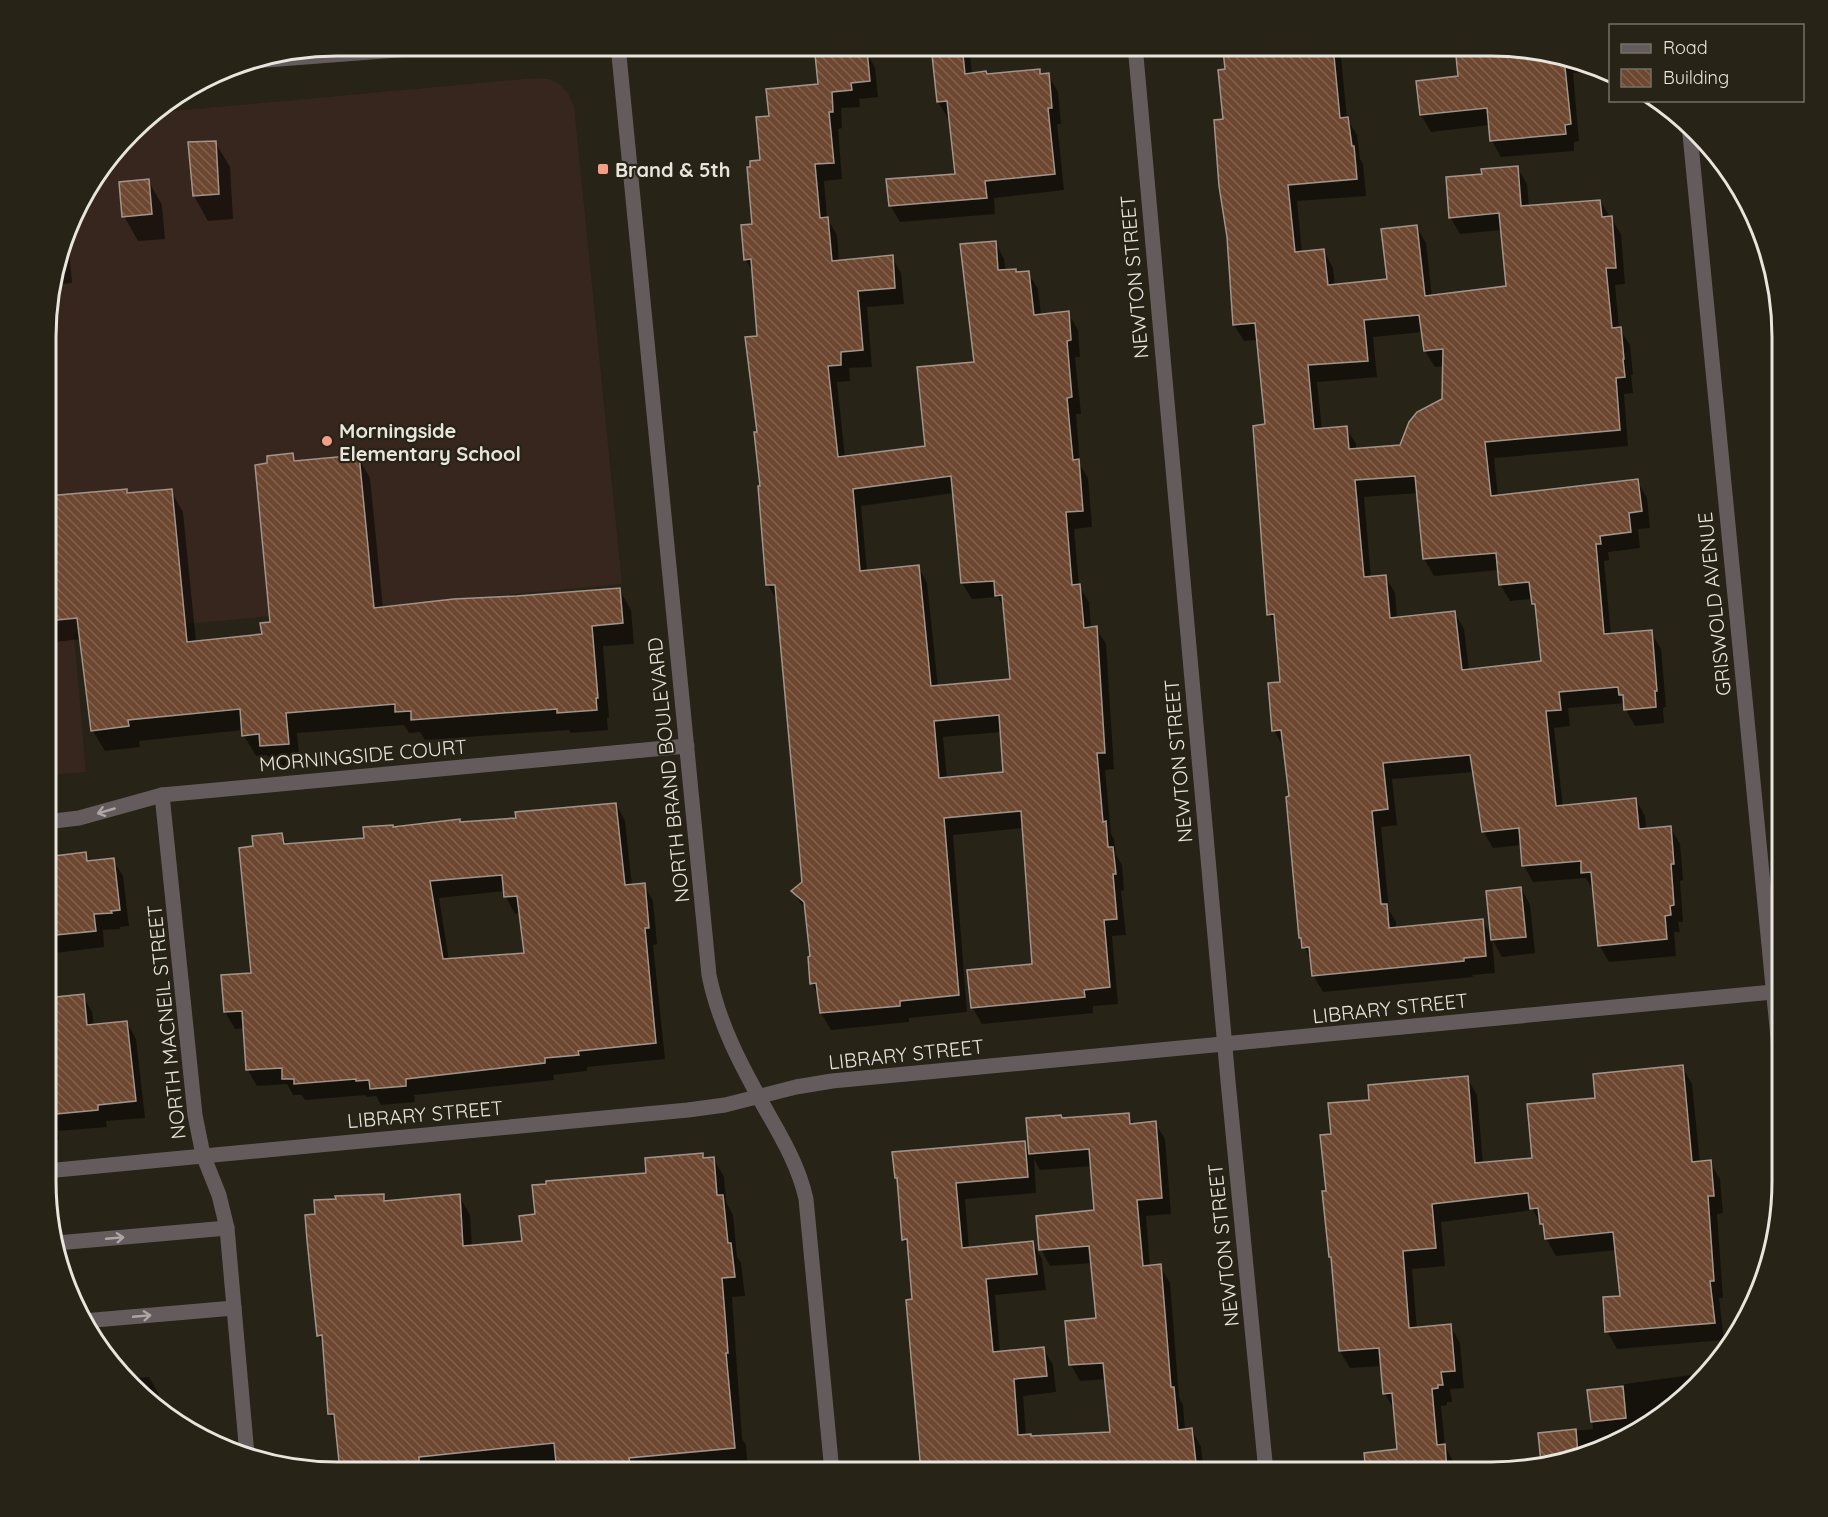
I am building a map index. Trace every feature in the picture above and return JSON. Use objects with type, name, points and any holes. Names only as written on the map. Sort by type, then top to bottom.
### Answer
[{"type":"street","name":"NORTH BRAND BOULEVARD","points":[[619,56],[709,975],[728,1036],[799,1174],[806,1198],[831,1462]]},
{"type":"street","name":"NEWTON STREET","points":[[1136,56],[1265,1462]]},
{"type":"street","name":"GRISWOLD AVENUE","points":[[1690,138],[1772,982]]},
{"type":"street","name":"MORNINGSIDE COURT","points":[[56,821],[79,818],[162,795],[687,746]]},
{"type":"street","name":"NORTH MACNEIL STREET","points":[[162,795],[195,1114],[202,1155],[219,1195],[227,1228],[246,1447]]},
{"type":"street","name":"LIBRARY STREET","points":[[56,1170],[688,1110],[725,1105],[796,1087],[832,1081],[1772,992]]},
{"type":"street","points":[[63,1242],[227,1228]]},
{"type":"street","points":[[93,1320],[234,1308]]},
{"type":"shaded area","name":"Morningside Elementary School","points":[[536,78],[549,79],[558,83],[568,93],[574,106],[622,584],[74,634],[86,772],[56,774],[56,318],[61,282],[70,246],[84,212],[103,180],[125,151],[151,125],[169,111]]},
{"type":"building","points":[[815,56],[868,56],[870,81],[851,83],[852,90],[832,92],[833,112],[829,112],[834,163],[815,164],[820,218],[828,217],[832,261],[893,255],[895,288],[858,291],[863,350],[841,352],[841,365],[828,366],[838,457],[925,446],[917,367],[974,362],[960,244],[996,241],[998,270],[1029,271],[1034,315],[1069,311],[1071,340],[1067,341],[1072,397],[1067,398],[1073,460],[1079,459],[1083,511],[1066,512],[1072,585],[1080,584],[1084,628],[1097,626],[1105,753],[1097,753],[1103,822],[1106,821],[1108,847],[1113,847],[1116,874],[1113,874],[1117,919],[1104,920],[1110,987],[1084,990],[1085,997],[971,1008],[967,970],[1032,964],[1021,811],[944,818],[959,995],[900,1001],[900,1006],[820,1013],[816,983],[810,984],[808,957],[810,956],[804,902],[791,891],[802,882],[775,585],[766,585],[754,432],[757,432],[745,337],[757,336],[751,259],[744,260],[741,225],[752,224],[747,167],[750,167],[750,161],[760,160],[756,117],[769,116],[766,89],[818,84]],"holes":[[[951,476],[961,583],[994,581],[995,596],[1002,595],[1010,679],[931,686],[919,565],[860,571],[853,489]],[[999,715],[1003,772],[939,778],[934,721]]]},
{"type":"building","points":[[932,56],[963,56],[965,74],[1040,69],[1040,74],[1049,73],[1052,108],[1048,108],[1055,174],[985,181],[987,198],[889,206],[886,179],[955,174],[947,101],[937,102]]},
{"type":"building","points":[[1224,56],[1334,56],[1340,118],[1348,117],[1357,179],[1288,185],[1295,252],[1324,249],[1328,285],[1387,279],[1381,229],[1417,225],[1425,296],[1506,286],[1499,213],[1449,218],[1446,177],[1482,174],[1481,169],[1518,166],[1521,206],[1600,200],[1602,217],[1612,216],[1616,268],[1606,268],[1612,328],[1621,327],[1624,359],[1625,377],[1616,378],[1620,430],[1485,442],[1491,496],[1638,479],[1642,511],[1629,513],[1631,532],[1600,536],[1601,544],[1596,544],[1604,634],[1652,630],[1657,691],[1655,691],[1656,707],[1624,710],[1623,695],[1619,695],[1618,687],[1559,692],[1561,710],[1546,711],[1556,806],[1636,798],[1639,829],[1671,826],[1674,905],[1670,906],[1671,915],[1665,916],[1667,939],[1598,946],[1591,872],[1581,873],[1581,861],[1522,866],[1519,828],[1482,832],[1470,755],[1383,763],[1388,809],[1372,811],[1381,904],[1387,904],[1389,928],[1483,919],[1486,956],[1464,958],[1464,961],[1312,976],[1309,947],[1302,948],[1301,938],[1299,938],[1286,797],[1289,796],[1281,730],[1272,731],[1268,683],[1280,682],[1274,614],[1267,615],[1253,426],[1265,424],[1255,323],[1233,325],[1227,237],[1219,186],[1214,120],[1223,119],[1218,70],[1225,69]],"holes":[[[1419,315],[1424,351],[1443,349],[1442,399],[1417,412],[1409,422],[1400,445],[1349,449],[1347,426],[1314,429],[1308,365],[1368,361],[1364,320]],[[1415,476],[1423,559],[1496,553],[1499,585],[1529,582],[1532,604],[1535,604],[1541,661],[1462,670],[1455,611],[1390,618],[1386,575],[1364,577],[1355,480]]]},
{"type":"building","points":[[1456,56],[1510,56],[1565,65],[1571,124],[1565,125],[1566,134],[1490,141],[1487,108],[1420,115],[1416,81],[1458,76]]},
{"type":"building","points":[[216,141],[219,194],[193,196],[188,142]]},
{"type":"building","points":[[149,179],[152,214],[122,217],[119,182]]},
{"type":"building","points":[[293,453],[294,461],[359,455],[374,608],[454,599],[620,588],[623,623],[592,626],[597,710],[557,713],[557,709],[411,720],[411,711],[395,712],[395,704],[286,713],[289,744],[260,746],[259,734],[242,736],[240,709],[128,720],[129,726],[91,731],[77,618],[56,620],[56,495],[127,489],[127,493],[172,489],[187,642],[262,634],[260,623],[270,622],[255,465],[267,463],[267,456]]},
{"type":"building","points":[[616,803],[625,885],[645,883],[649,928],[645,928],[656,1043],[578,1051],[579,1055],[545,1058],[545,1063],[406,1079],[406,1086],[370,1089],[369,1080],[294,1084],[294,1079],[282,1079],[282,1068],[246,1070],[242,1011],[224,1012],[221,975],[251,973],[239,848],[253,846],[252,836],[282,833],[284,844],[364,838],[363,827],[393,825],[393,827],[460,819],[460,822],[516,818],[515,812]],"holes":[[[502,875],[504,897],[517,896],[524,953],[443,959],[430,881]]]},
{"type":"building","points":[[86,852],[87,861],[114,858],[120,910],[94,914],[96,931],[56,935],[56,856]]},
{"type":"building","points":[[1521,887],[1526,937],[1491,940],[1486,891]]},
{"type":"building","points":[[84,994],[87,1025],[127,1021],[136,1101],[98,1105],[98,1110],[56,1114],[56,997]]},
{"type":"building","points":[[1683,1065],[1692,1162],[1711,1160],[1714,1196],[1708,1196],[1714,1281],[1710,1281],[1715,1323],[1605,1332],[1603,1297],[1620,1296],[1613,1232],[1545,1239],[1538,1208],[1530,1209],[1528,1193],[1432,1204],[1436,1248],[1403,1251],[1409,1328],[1451,1324],[1455,1371],[1441,1372],[1443,1385],[1432,1389],[1437,1445],[1445,1444],[1446,1462],[1365,1462],[1364,1453],[1397,1449],[1392,1393],[1383,1394],[1379,1348],[1339,1351],[1331,1257],[1329,1257],[1322,1191],[1326,1191],[1320,1135],[1331,1134],[1328,1103],[1369,1100],[1368,1085],[1468,1076],[1475,1163],[1532,1158],[1527,1104],[1595,1098],[1593,1074]]},
{"type":"building","points":[[1129,1113],[1130,1124],[1156,1121],[1162,1198],[1137,1200],[1143,1266],[1161,1264],[1171,1387],[1174,1387],[1178,1430],[1192,1428],[1196,1462],[920,1462],[906,1300],[912,1299],[907,1239],[902,1240],[897,1178],[895,1178],[892,1152],[1025,1141],[1028,1177],[956,1183],[962,1248],[1033,1241],[1037,1274],[986,1279],[993,1352],[1044,1347],[1047,1376],[1014,1379],[1018,1435],[1110,1432],[1103,1363],[1069,1365],[1065,1321],[1096,1318],[1089,1246],[1039,1250],[1036,1216],[1094,1210],[1089,1149],[1029,1154],[1026,1118],[1061,1115],[1062,1118]]},
{"type":"building","points":[[703,1153],[703,1158],[714,1157],[717,1195],[723,1195],[728,1243],[731,1243],[735,1277],[722,1278],[735,1448],[629,1458],[630,1462],[556,1462],[554,1443],[419,1457],[419,1462],[339,1462],[334,1414],[328,1414],[322,1335],[317,1336],[307,1240],[305,1215],[315,1214],[314,1200],[336,1199],[335,1196],[384,1194],[384,1201],[460,1194],[463,1246],[522,1241],[519,1216],[535,1214],[532,1185],[546,1184],[546,1181],[646,1173],[645,1158]]},
{"type":"building","points":[[1623,1386],[1626,1418],[1591,1422],[1587,1390]]},
{"type":"building","points":[[1576,1429],[1577,1448],[1540,1457],[1538,1433]]},
{"type":"place","name":"Brand & 5th","points":[[603,169]]},
{"type":"place","name":"Morningside Elementary School","points":[[327,441]]}]
